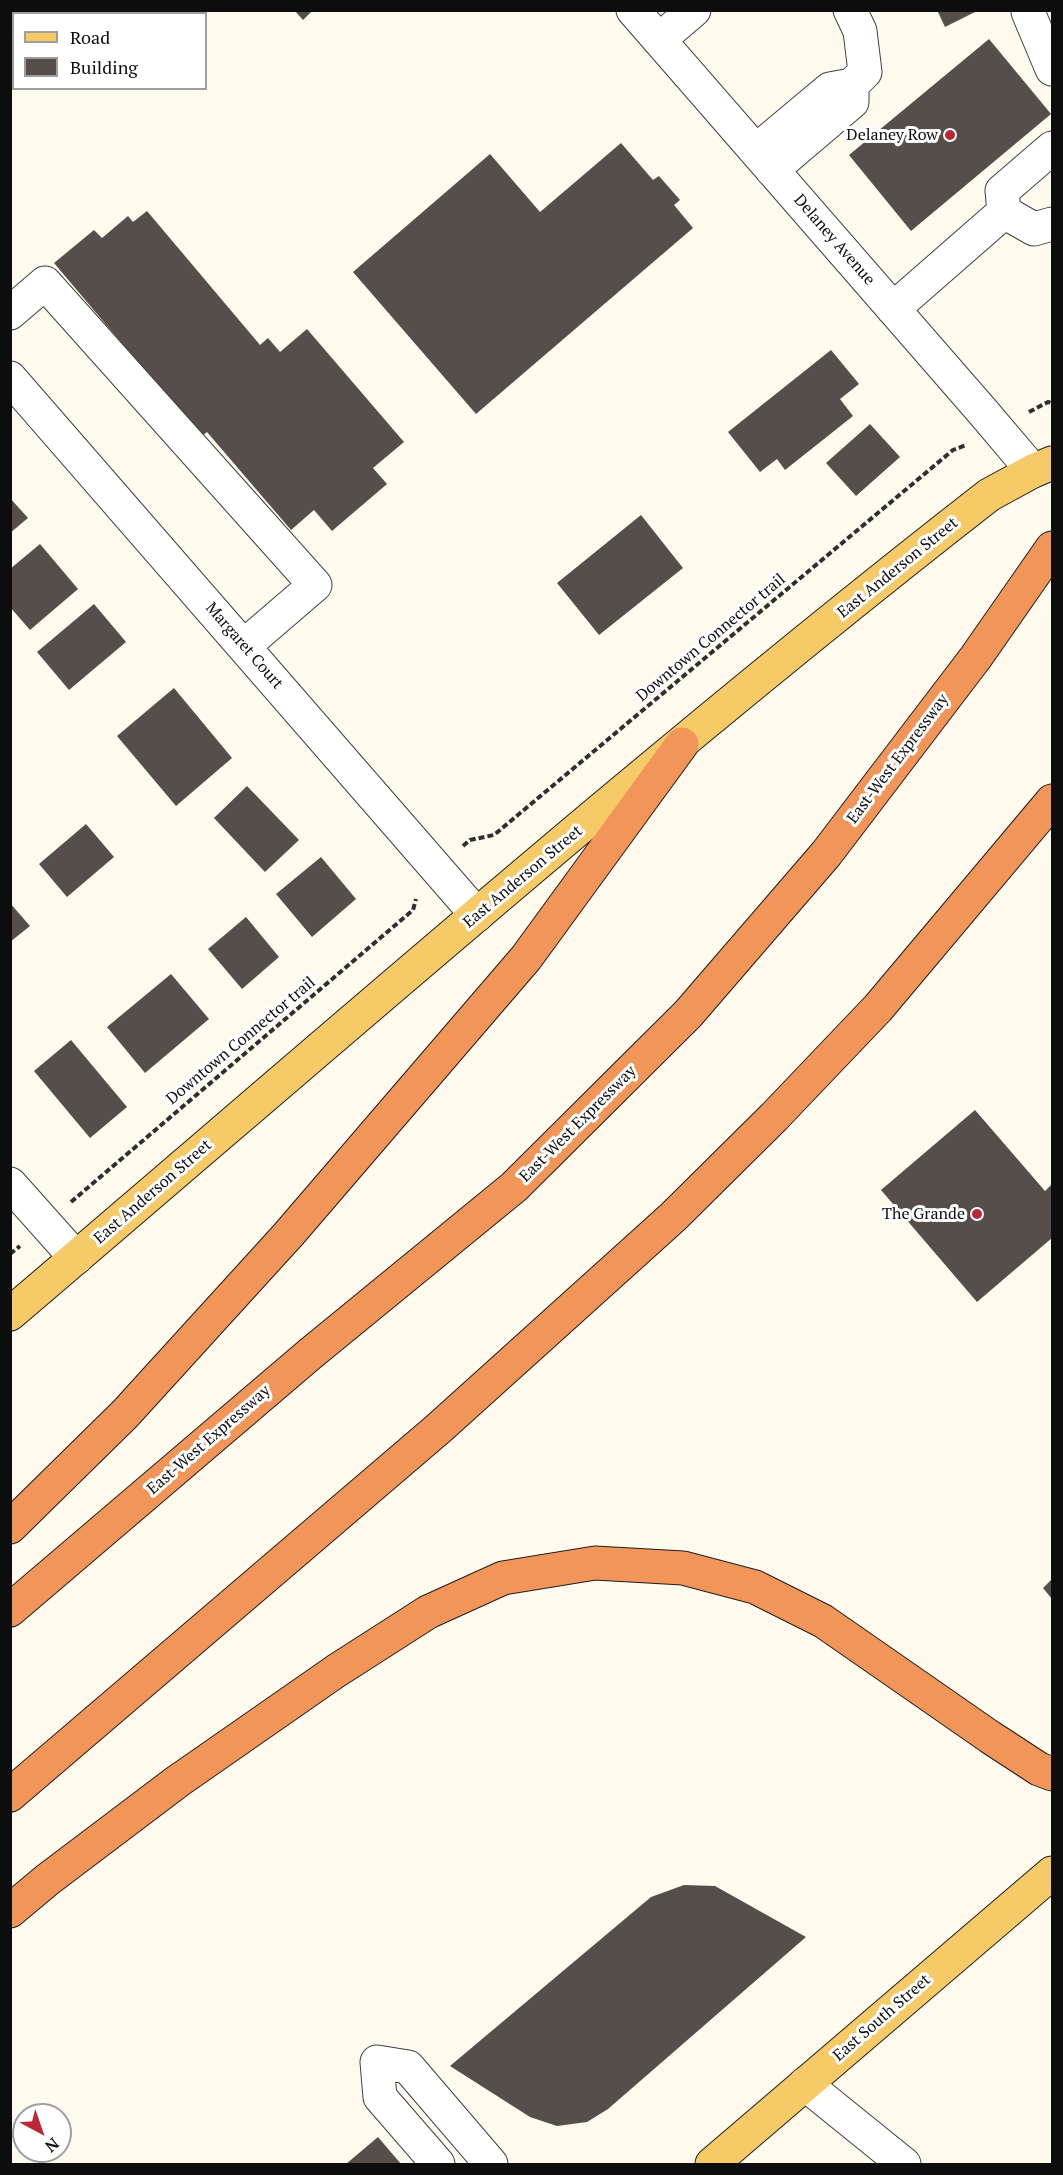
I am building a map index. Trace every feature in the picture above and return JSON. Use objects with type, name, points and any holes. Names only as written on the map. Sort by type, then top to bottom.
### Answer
[{"type":"highway","name":"East-West Expressway","points":[[10,1610],[310,1354],[514,1187],[688,1014],[826,854],[976,657],[1053,548]]},
{"type":"highway","points":[[10,1527],[125,1414],[280,1244],[526,958],[682,744]]},
{"type":"highway","points":[[10,1795],[438,1429],[673,1216],[774,1117],[878,1008],[1051,805]]},
{"type":"highway","points":[[10,1911],[47,1880],[178,1781],[336,1671],[428,1612],[503,1578],[595,1563],[683,1568],[755,1587],[823,1621],[990,1737],[1039,1768],[1053,1774]]},
{"type":"main road","name":"East Anderson Street","points":[[10,1314],[477,915],[682,744],[989,495],[1043,467]]},
{"type":"main road","name":"East South Street","points":[[712,2164],[1053,1873]]},
{"type":"street","name":"Delaney Avenue","points":[[633,10],[893,309],[1043,467]]},
{"type":"street","points":[[659,40],[694,10]]},
{"type":"street","points":[[764,160],[852,102],[852,86],[865,72],[860,31],[850,10]]},
{"type":"street","points":[[1028,12],[1053,69]]},
{"type":"street","points":[[1004,212],[1002,192],[1053,148]]},
{"type":"street","points":[[1004,212],[1034,230],[1053,224]]},
{"type":"street","points":[[893,309],[1004,212]]},
{"type":"street","points":[[10,313],[45,283],[315,585],[244,646]]},
{"type":"street","name":"Margaret Court","points":[[10,378],[477,915]]},
{"type":"street","points":[[10,1184],[76,1258]]},
{"type":"street","points":[[438,2164],[380,2097],[376,2062],[408,2067],[491,2164]]},
{"type":"street","points":[[806,2084],[904,2164]]},
{"type":"path","name":"Downtown Connector trail","points":[[470,840],[494,836],[953,450],[964,445]]},
{"type":"path","name":"Downtown Connector trail","points":[[64,1208],[413,910],[418,892]]},
{"type":"building","points":[[294,10],[313,10],[303,20]]},
{"type":"building","points":[[937,10],[979,10],[945,27]]},
{"type":"building","name":"Delaney Row","points":[[989,39],[1051,114],[911,231],[849,155]]},
{"type":"building","points":[[621,143],[653,180],[659,176],[680,200],[674,205],[693,228],[476,414],[353,272],[490,154],[540,212]]},
{"type":"building","points":[[147,211],[260,345],[268,338],[280,352],[307,329],[404,442],[373,468],[387,484],[332,531],[314,510],[291,530],[207,432],[201,437],[54,263],[94,230],[102,238],[128,216],[133,222]]},
{"type":"building","points":[[831,350],[859,384],[840,399],[853,416],[785,470],[777,459],[760,472],[728,432]]},
{"type":"building","points":[[870,424],[900,457],[856,496],[826,463]]},
{"type":"building","points":[[10,498],[28,518],[10,533]]},
{"type":"building","points":[[641,515],[683,568],[599,635],[557,583]]},
{"type":"building","points":[[40,544],[78,589],[30,630],[10,607],[10,569]]},
{"type":"building","points":[[94,604],[126,642],[69,690],[37,652]]},
{"type":"building","points":[[174,688],[232,758],[176,806],[117,736]]},
{"type":"building","points":[[247,786],[299,840],[265,872],[214,818]]},
{"type":"building","points":[[86,824],[114,857],[67,897],[39,864]]},
{"type":"building","points":[[321,857],[356,899],[312,937],[276,894]]},
{"type":"building","points":[[10,903],[30,926],[10,942]]},
{"type":"building","points":[[246,917],[279,957],[242,989],[208,949]]},
{"type":"building","points":[[171,974],[209,1019],[145,1073],[107,1027]]},
{"type":"building","points":[[71,1040],[127,1107],[90,1138],[34,1071]]},
{"type":"building","name":"The Grande","points":[[975,1110],[1045,1191],[1052,1184],[1052,1238],[977,1302],[881,1190]]},
{"type":"building","points":[[1052,1579],[1052,1599],[1043,1588]]},
{"type":"building","points":[[684,1885],[715,1886],[806,1937],[608,2109],[587,2122],[557,2126],[530,2117],[450,2066],[651,1897]]},
{"type":"building","points":[[378,2137],[401,2164],[346,2164]]},
{"type":"place","name":"Delaney Row","points":[[950,135]]},
{"type":"place","name":"The Grande","points":[[977,1214]]}]
